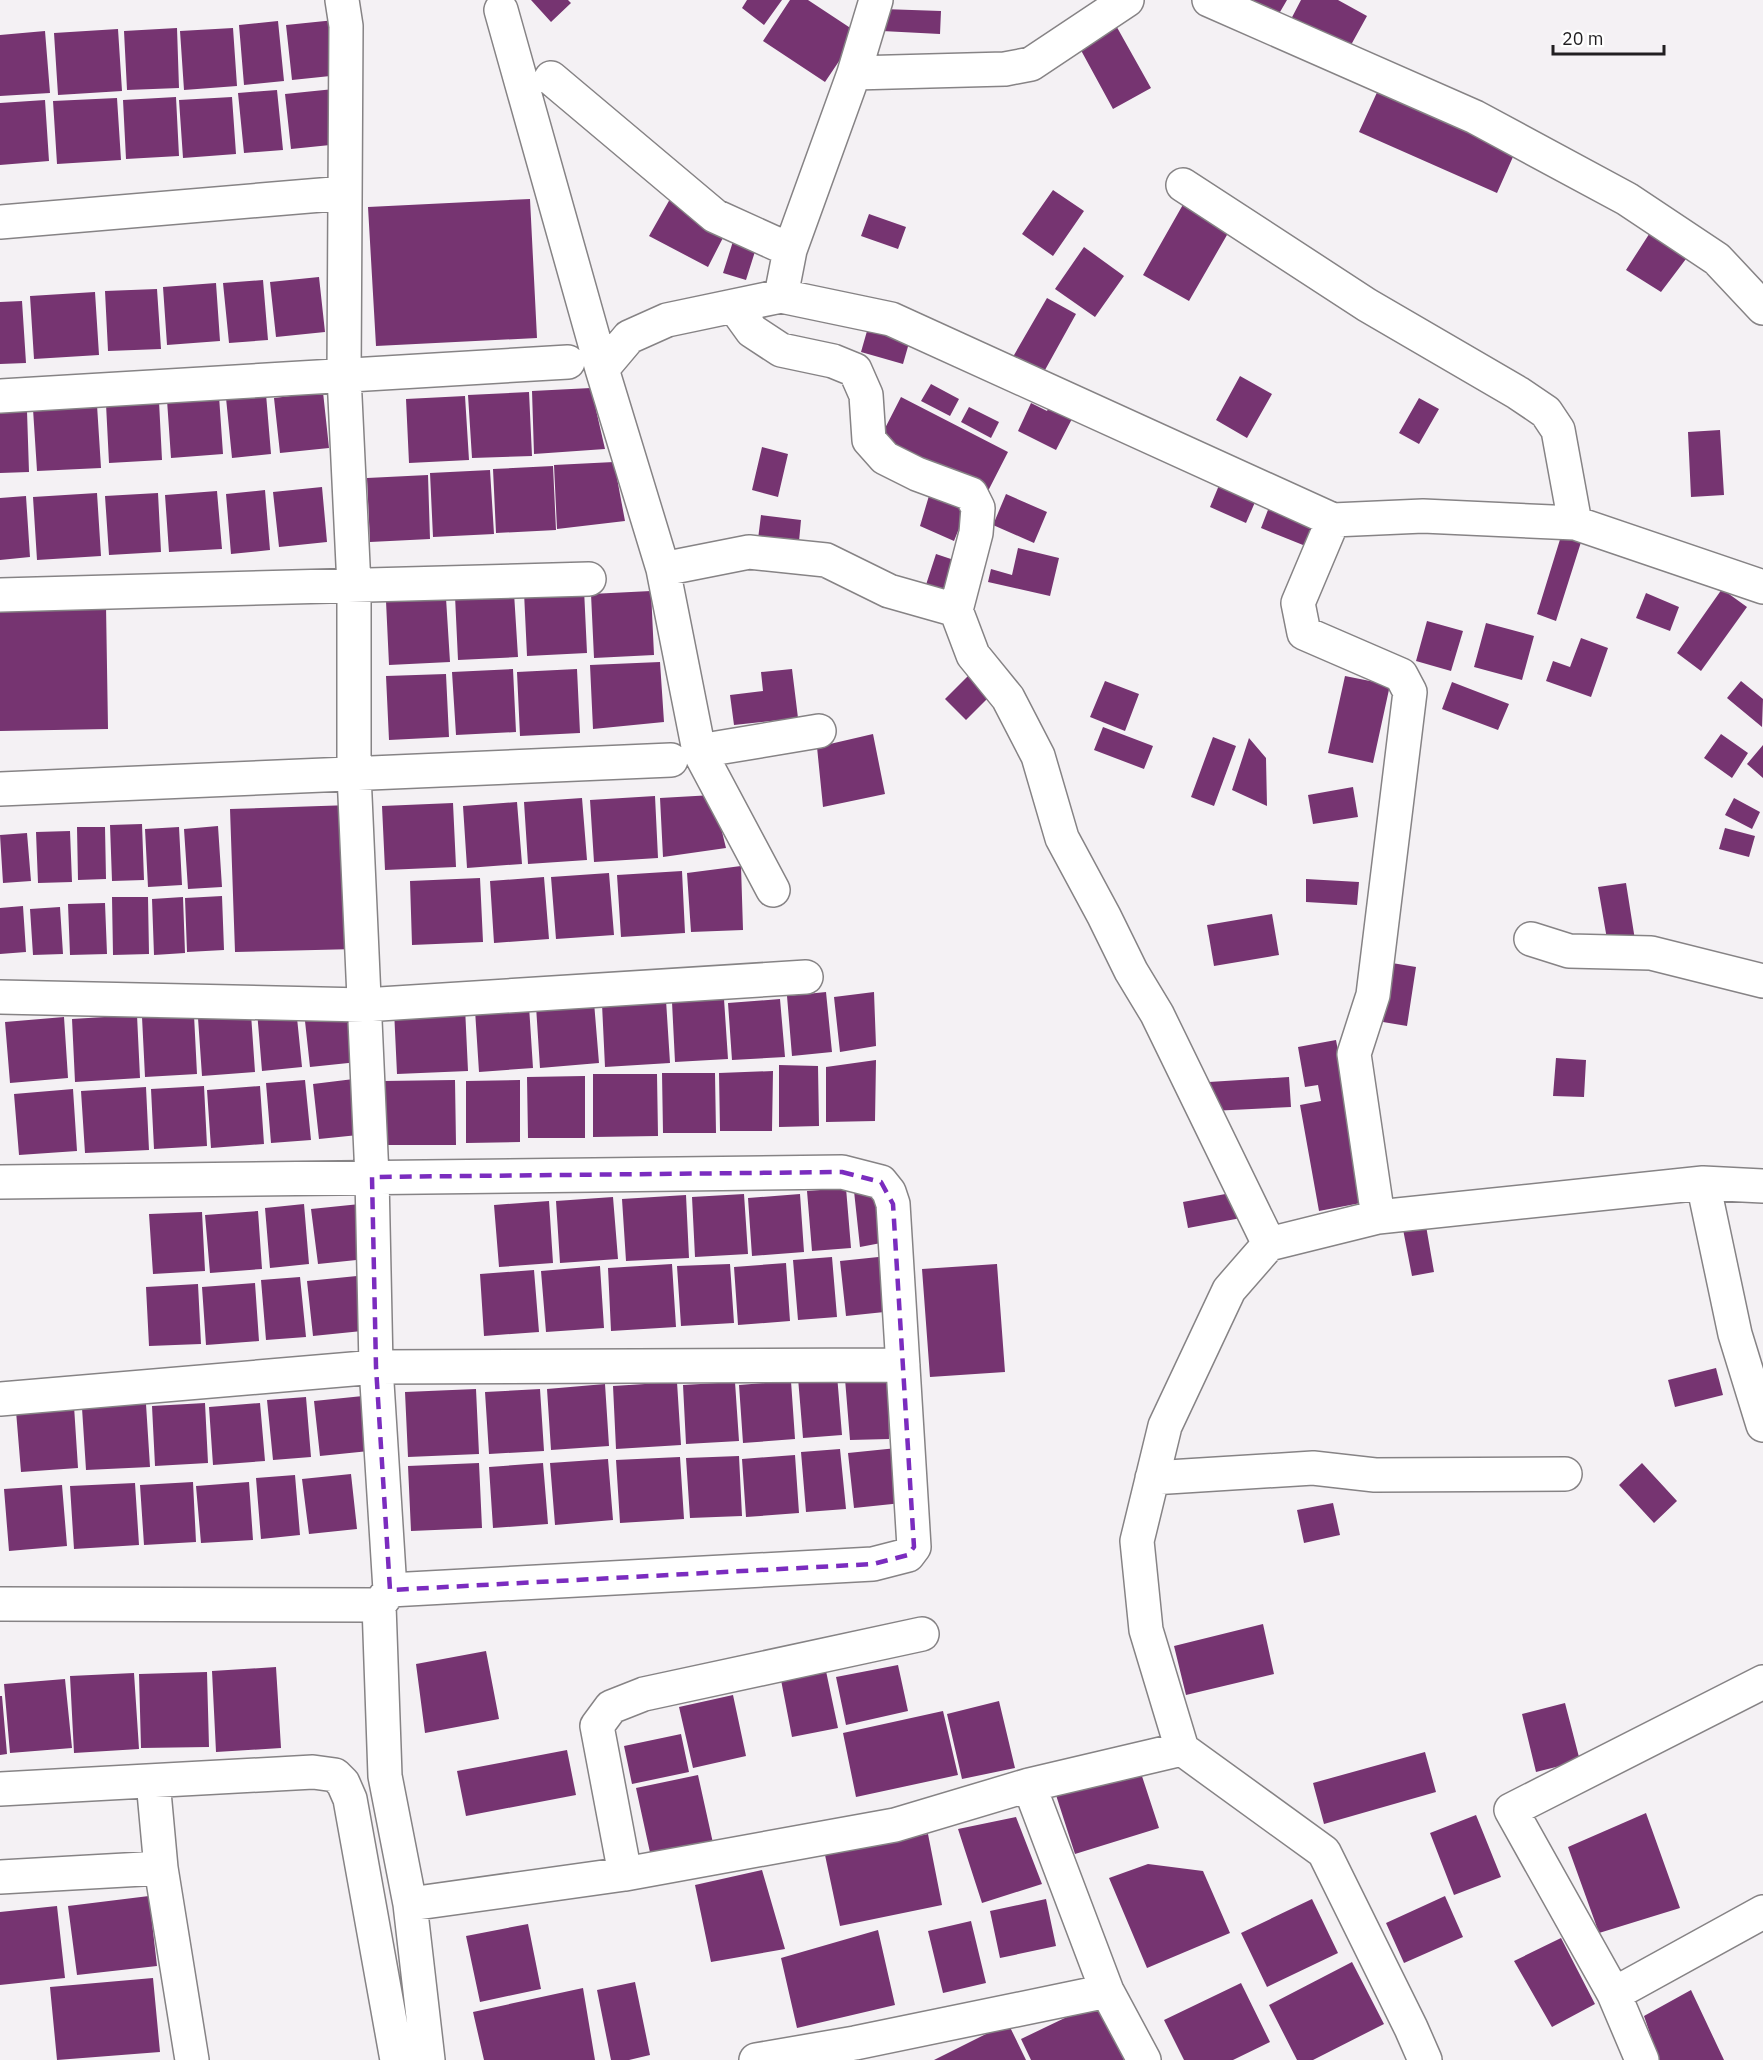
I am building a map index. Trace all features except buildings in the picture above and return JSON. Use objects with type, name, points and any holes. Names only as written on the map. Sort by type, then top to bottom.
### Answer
[{"type":"street","points":[[342,0],[346,26],[344,376],[354,586],[354,774],[372,1177],[376,1367],[385,1598],[385,1776],[410,1904],[428,2060]]},
{"type":"street","points":[[781,296],[790,250],[854,73],[876,0]]},
{"type":"street","points":[[854,73],[1005,69],[1031,64],[1127,0]]},
{"type":"street","points":[[1209,0],[1475,117],[1628,199],[1717,259],[1763,308]]},
{"type":"street","points":[[501,10],[602,369],[663,569],[685,755],[773,890]]},
{"type":"street","points":[[551,78],[715,216],[790,250]]},
{"type":"street","points":[[1183,185],[1367,305],[1518,393],[1546,412],[1558,430],[1575,523]]},
{"type":"street","points":[[0,222],[345,193]]},
{"type":"street","points":[[602,369],[629,337],[667,320],[781,296],[891,319],[1333,520],[1423,516],[1575,523],[1763,586]]},
{"type":"street","points":[[734,306],[752,331],[781,350],[832,361],[855,370],[866,395],[869,440],[885,458],[917,474],[971,494],[978,508],[976,533],[957,610],[973,655],[1008,698],[1038,756],[1062,838],[1131,970],[1157,1014],[1269,1244]]},
{"type":"street","points":[[0,396],[568,362]]},
{"type":"street","points":[[1333,520],[1298,603],[1304,633],[1401,675],[1410,692],[1372,995],[1354,1054],[1378,1217]]},
{"type":"street","points":[[663,569],[749,552],[826,560],[889,591],[957,610]]},
{"type":"street","points":[[0,595],[589,579]]},
{"type":"street","points":[[0,789],[354,774],[685,755],[819,731]]},
{"type":"street","points":[[1531,939],[1569,951],[1651,953],[1763,981]]},
{"type":"street","points":[[0,997],[364,1005],[806,978]]},
{"type":"street","points":[[0,1182],[842,1172],[881,1182],[889,1192],[893,1203],[914,1547],[908,1555],[873,1564],[385,1598],[0,1604]]},
{"type":"street","points":[[1703,1183],[1735,1334],[1763,1425]]},
{"type":"street","points":[[1425,2060],[1324,1852],[1182,1749],[1146,1630],[1137,1541],[1165,1426],[1228,1290],[1269,1244],[1378,1217],[1703,1183],[1763,1186]]},
{"type":"street","points":[[0,1398],[376,1367],[903,1365]]},
{"type":"street","points":[[1152,1478],[1313,1468],[1375,1475],[1565,1474]]},
{"type":"street","points":[[625,1874],[597,1726],[611,1707],[644,1694],[922,1634]]},
{"type":"street","points":[[1642,2060],[1614,1994],[1510,1810],[1763,1682]]},
{"type":"street","points":[[410,1904],[625,1874],[895,1825],[1029,1785],[1182,1749]]},
{"type":"street","points":[[0,1789],[313,1772],[335,1774],[343,1783],[350,1799],[397,2060]]},
{"type":"street","points":[[153,1781],[161,1868],[192,2060]]},
{"type":"street","points":[[1029,1785],[1107,1991],[1144,2060]]},
{"type":"street","points":[[0,1877],[161,1868]]},
{"type":"street","points":[[1614,1994],[1763,1912]]},
{"type":"street","points":[[756,2060],[860,2051],[1107,1991]]},
{"type":"highlighted area","points":[[842,1172],[881,1182],[893,1204],[914,1547],[908,1555],[873,1564],[390,1590],[376,1367],[372,1177]]}]
